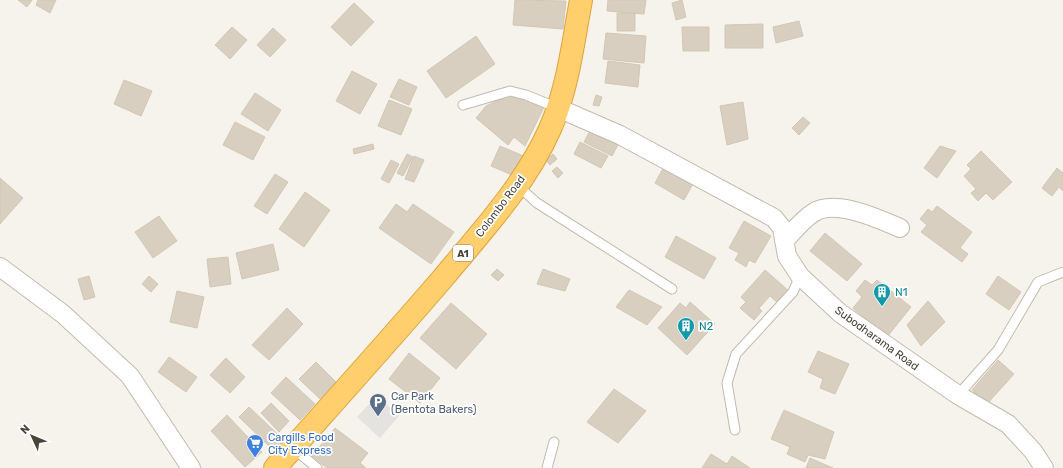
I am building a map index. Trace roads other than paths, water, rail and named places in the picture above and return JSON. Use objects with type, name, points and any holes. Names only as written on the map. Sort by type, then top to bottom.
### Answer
[{"type":"highway","name":"Colombo Road","points":[[275,468],[431,291],[499,210],[517,185],[538,152],[558,108],[566,81],[581,0]]},
{"type":"street","name":"Subodharama Road","points":[[558,108],[620,134],[774,218],[782,228],[786,256],[800,276],[840,313],[958,395],[1008,424],[1034,451],[1044,468]]},
{"type":"street","points":[[784,240],[813,212],[828,207],[858,211],[900,228]]},
{"type":"street","points":[[0,267],[63,314],[130,376],[191,468]]},
{"type":"lane","points":[[463,104],[510,91],[526,95],[558,108]]},
{"type":"lane","points":[[517,185],[537,203],[672,289]]},
{"type":"lane","points":[[958,395],[998,350],[1038,282],[1063,272]]},
{"type":"lane","points":[[735,430],[727,383],[736,354],[793,292],[800,276]]},
{"type":"lane","points":[[547,468],[554,442]]},
{"type":"lane","points":[[293,448],[317,468]]},
{"type":"place","name":"N1","points":[[882,307]]},
{"type":"place","name":"N2","points":[[686,341]]},
{"type":"place","name":"Car Park (Bentota Bakers)","points":[[378,417]]},
{"type":"place","name":"Cargills Food City Express","points":[[255,458]]}]
